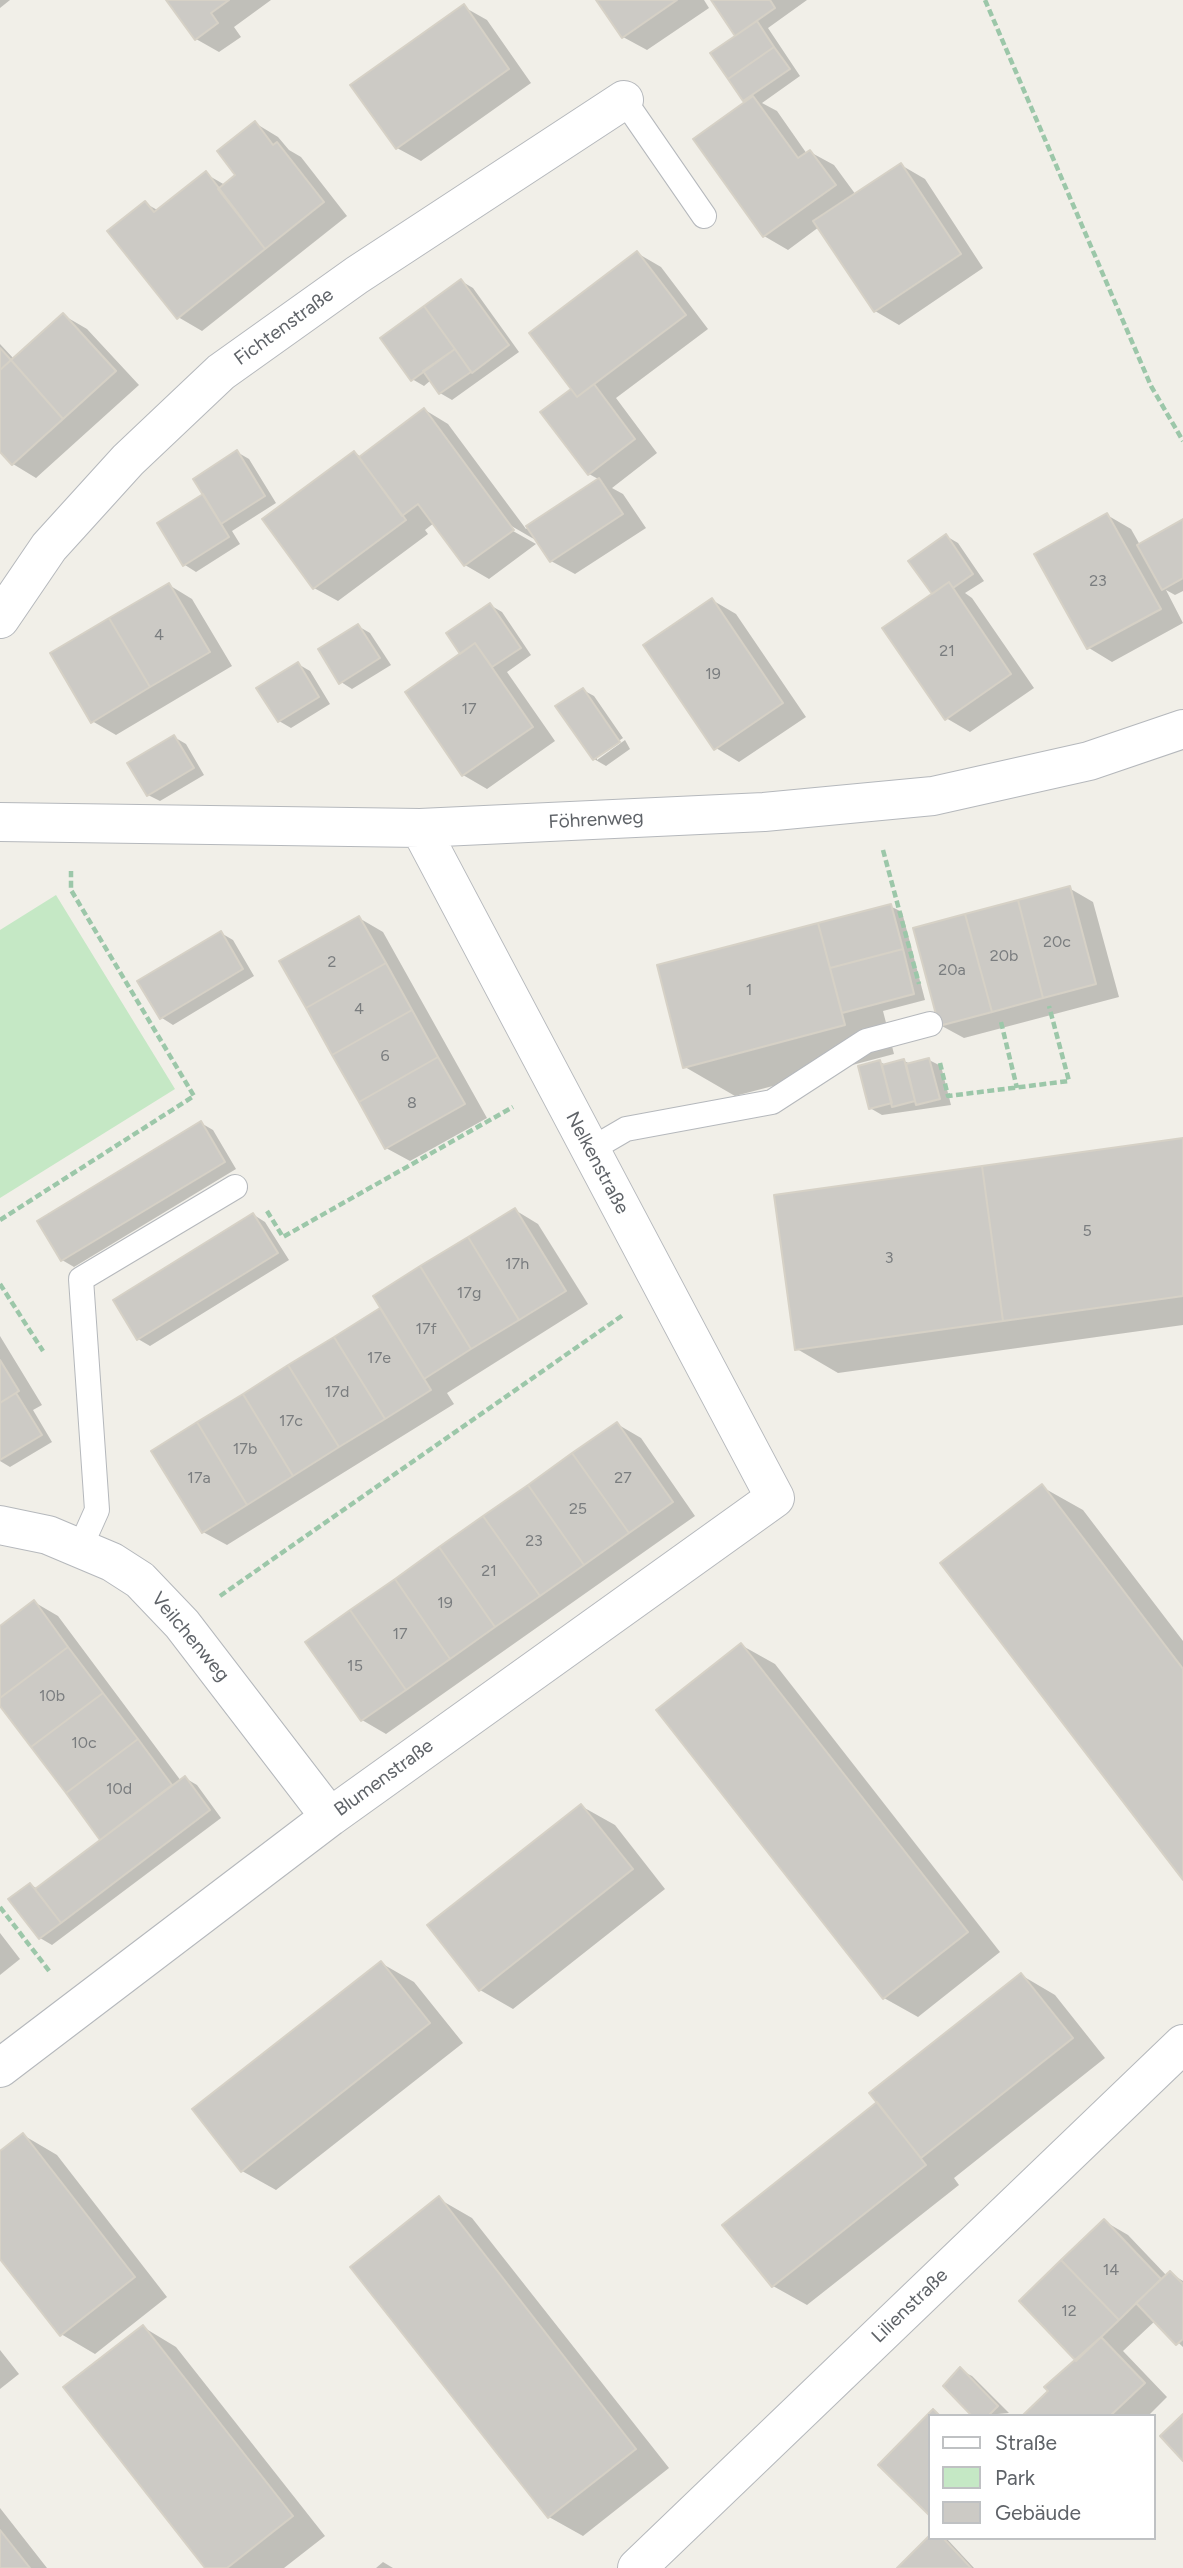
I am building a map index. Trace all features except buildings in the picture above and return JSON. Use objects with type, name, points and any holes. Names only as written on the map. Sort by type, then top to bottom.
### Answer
[{"type":"street","name":"Fichtenstraße","points":[[0,619],[49,547],[128,460],[221,372],[357,275],[624,100]]},
{"type":"street","name":"Föhrenweg","points":[[0,822],[420,828],[764,812],[933,796],[1088,761],[1183,729]]},
{"type":"street","name":"Nelkenstraße","points":[[420,828],[775,1498]]},
{"type":"street","name":"Blumenstraße","points":[[0,2068],[330,1817],[775,1498]]},
{"type":"street","name":"Veilchenweg","points":[[0,1525],[48,1535],[113,1562],[139,1580],[182,1624],[330,1817]]},
{"type":"street","name":"Lilienstraße","points":[[636,2568],[1183,2043]]},
{"type":"lane","points":[[624,100],[704,216]]},
{"type":"lane","points":[[590,1150],[626,1129],[772,1102],[866,1041],[930,1024]]},
{"type":"lane","points":[[80,1548],[97,1510],[81,1279],[235,1187]]},
{"type":"path","points":[[985,0],[1151,386],[1183,441]]},
{"type":"path","points":[[0,1220],[194,1096],[71,890],[71,824]]},
{"type":"path","points":[[1001,1022],[1017,1088]]},
{"type":"path","points":[[235,1187],[253,1186],[283,1237],[555,1084]]},
{"type":"path","points":[[182,1624],[662,1287]]},
{"type":"path","points":[[0,1907],[79,2008]]},
{"type":"green space","points":[[56,895],[175,1089],[0,1198],[0,930]]}]
